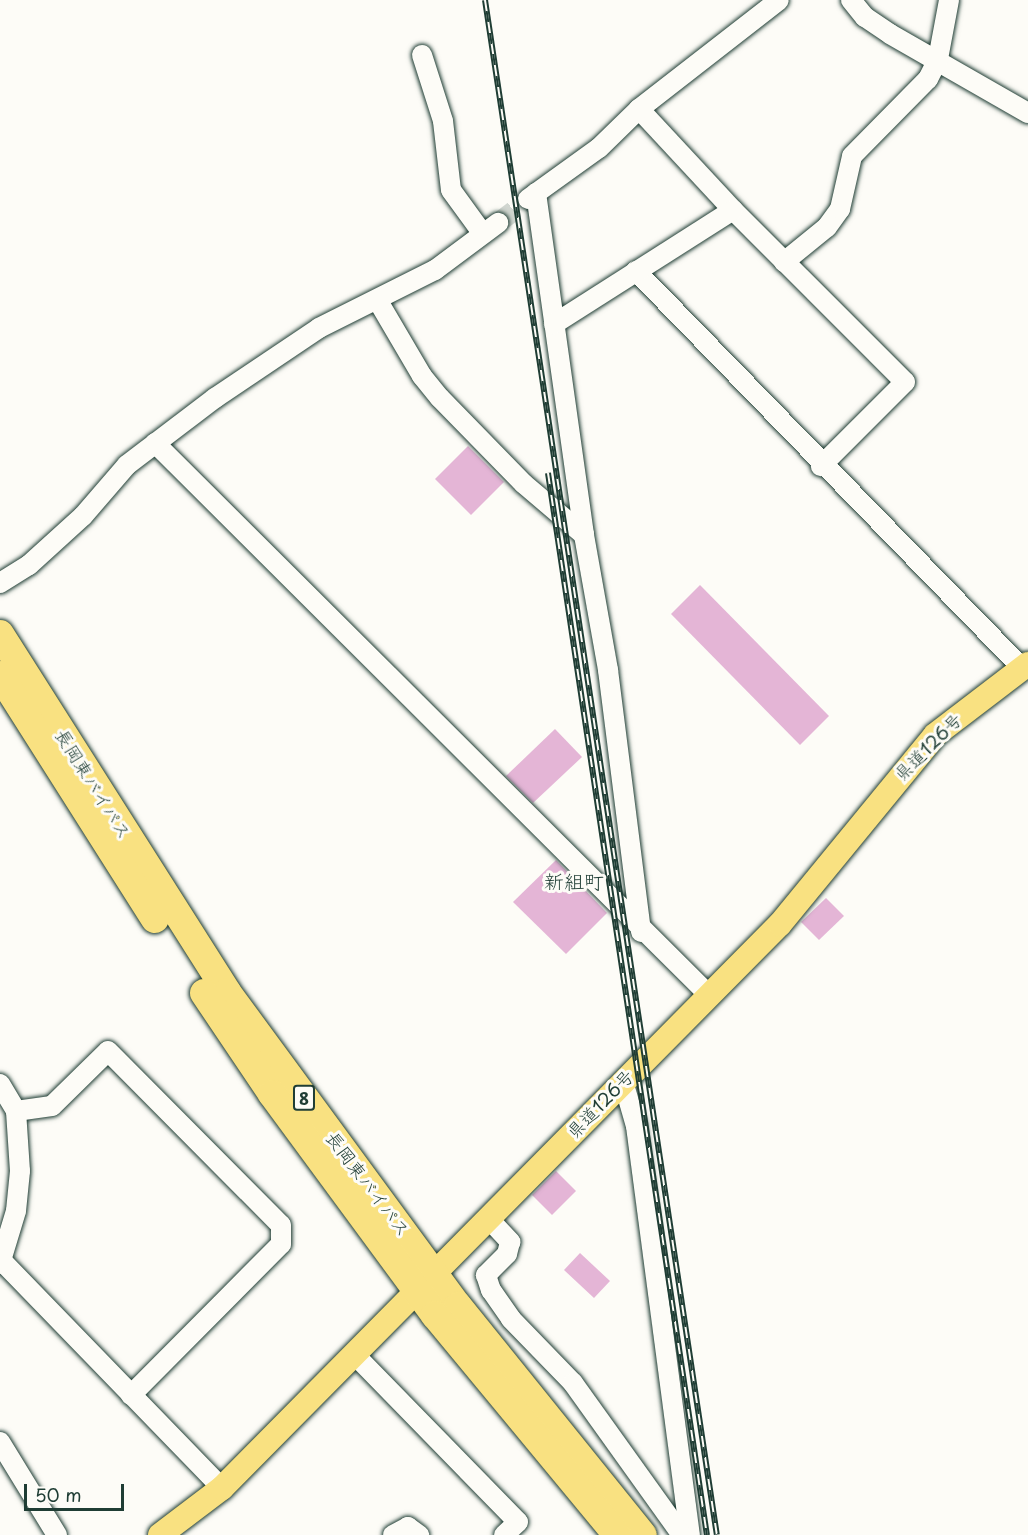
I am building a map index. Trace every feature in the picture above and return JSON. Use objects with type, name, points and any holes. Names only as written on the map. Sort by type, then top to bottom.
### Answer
[{"type":"highway","name":"長岡東バイパス","points":[[0,634],[190,938],[426,1282],[488,1343],[644,1535]]},
{"type":"highway","name":"長岡東バイパス","points":[[0,675],[103,842],[272,1094],[426,1282],[617,1535]]},
{"type":"main road","name":"県道126号","points":[[160,1535],[222,1488],[356,1355],[812,889],[919,751],[953,718],[1025,666]]},
{"type":"street","points":[[641,932],[608,670],[584,535],[554,324],[530,197],[599,148],[639,109],[779,0]]},
{"type":"street","points":[[851,0],[865,17],[1028,113]]},
{"type":"street","points":[[784,262],[827,227],[840,209],[852,156],[905,106],[938,59],[949,0]]},
{"type":"street","points":[[0,583],[29,565],[154,443],[290,345],[435,270],[490,228],[451,190],[443,121],[422,55]]},
{"type":"street","points":[[639,109],[733,210],[905,382],[821,466]]},
{"type":"street","points":[[554,324],[733,210]]},
{"type":"street","points":[[636,272],[821,466],[1025,666]]},
{"type":"street","points":[[378,301],[422,376],[440,398],[524,484],[584,535]]},
{"type":"street","points":[[154,443],[641,932],[709,995]]},
{"type":"street","points":[[16,1111],[52,1106],[108,1051],[281,1225],[281,1244],[131,1395]]},
{"type":"street","points":[[623,1081],[636,1126],[690,1535]]},
{"type":"street","points":[[0,1084],[16,1111],[20,1188],[1,1262],[222,1488]]},
{"type":"street","points":[[488,1218],[510,1242],[507,1254],[486,1275],[491,1290],[511,1319],[573,1383],[614,1445],[682,1535]]},
{"type":"street","points":[[488,1343],[511,1319]]},
{"type":"street","points":[[356,1355],[518,1522],[504,1535]]},
{"type":"street","points":[[0,1442],[57,1535]]},
{"type":"street","points":[[588,1466],[614,1445]]},
{"type":"street","points":[[393,1535],[408,1527],[419,1535]]},
{"type":"building","points":[[468,446],[504,482],[471,515],[435,479]]},
{"type":"building","points":[[700,585],[829,716],[800,745],[671,614]]},
{"type":"building","points":[[555,729],[582,757],[533,803],[506,776]]},
{"type":"building","points":[[556,860],[607,913],[566,954],[513,902]]},
{"type":"building","points":[[826,898],[844,916],[819,940],[801,922]]},
{"type":"building","points":[[556,1171],[576,1191],[552,1215],[532,1195]]},
{"type":"building","points":[[580,1253],[610,1281],[594,1298],[564,1270]]},
{"type":"tunnel","points":[[498,223],[525,202]]},
{"type":"railway","points":[[485,0],[717,1535]]},
{"type":"railway","points":[[548,473],[707,1535]]},
{"type":"district","name":"新組町","points":[[574,881]]}]
